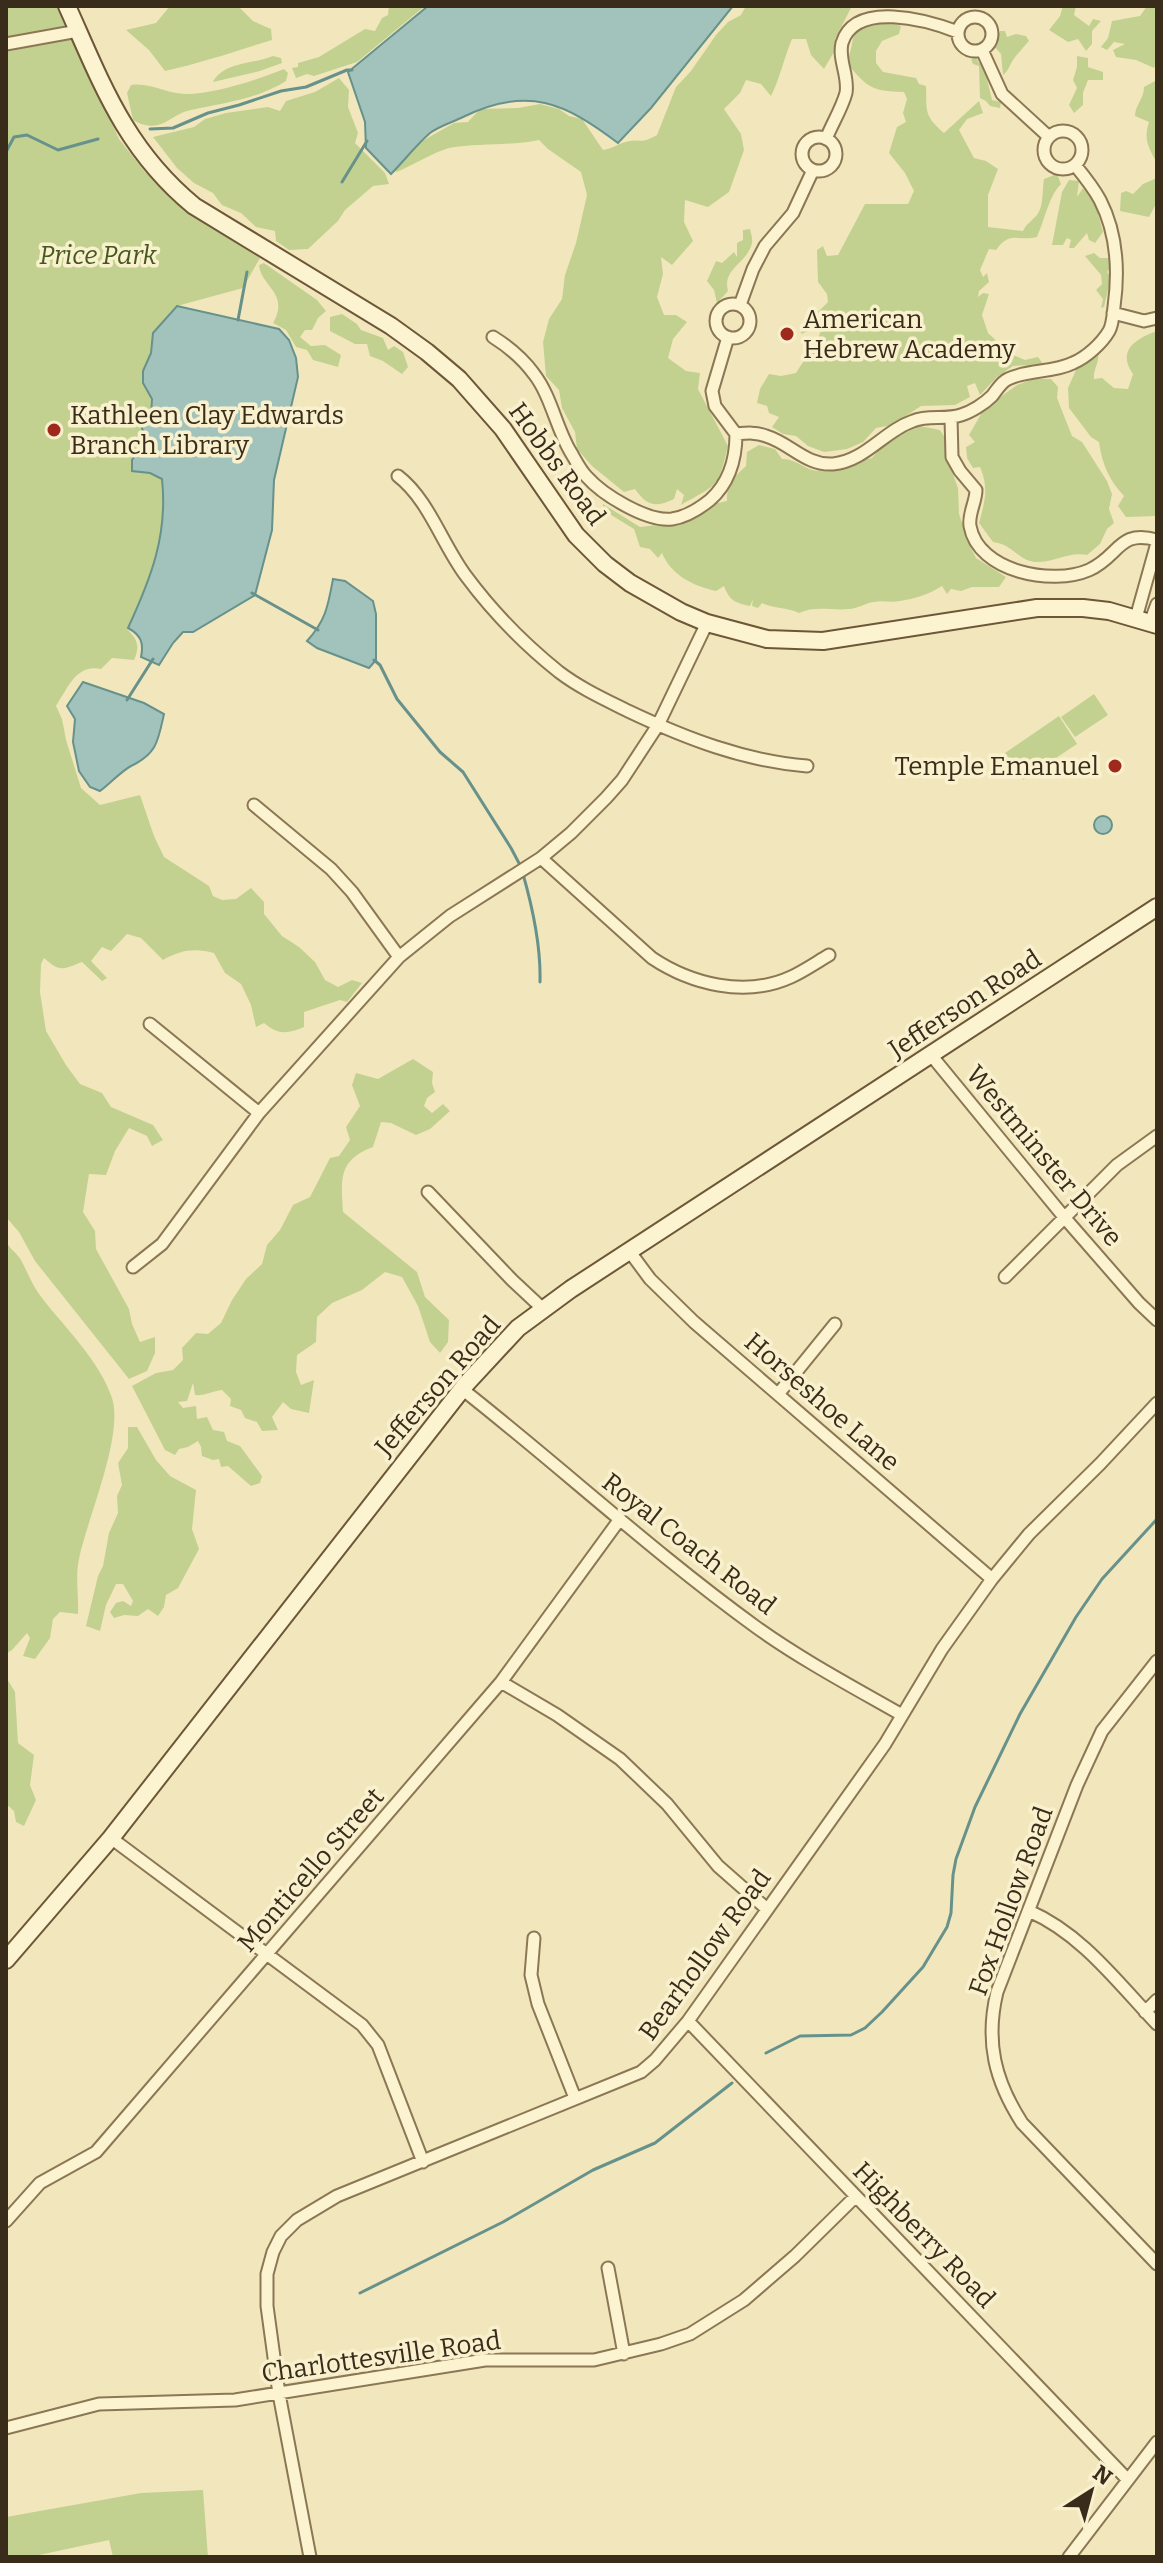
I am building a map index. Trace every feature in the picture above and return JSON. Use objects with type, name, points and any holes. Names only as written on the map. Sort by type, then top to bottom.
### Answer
[{"type":"street","name":"Hobbs Road","points":[[67,6],[120,121],[146,159],[172,188],[194,206],[391,326],[459,379],[503,429],[576,535],[605,564],[656,599],[707,623],[767,639],[823,641],[1037,608],[1083,608],[1148,622]]},
{"type":"street","points":[[826,139],[846,92],[842,43],[853,25],[872,15],[883,14],[926,21],[958,32]]},
{"type":"street","points":[[968,19],[983,20],[990,27],[991,38],[982,50],[966,49],[959,40],[961,25],[968,19]]},
{"type":"street","points":[[6,44],[78,31]]},
{"type":"street","points":[[982,50],[1002,94],[1049,137]]},
{"type":"street","points":[[1067,132],[1078,138],[1082,150],[1075,165],[1064,169],[1049,163],[1044,148],[1049,137],[1054,133],[1067,132]]},
{"type":"street","points":[[826,139],[836,152],[834,163],[825,170],[813,170],[803,158],[804,148],[810,140],[826,139]]},
{"type":"street","points":[[736,434],[769,436],[814,462],[833,464],[864,453],[909,422],[928,417],[951,418],[972,411],[991,397],[1005,380],[1055,369],[1084,357],[1111,329],[1117,259],[1112,231],[1100,200],[1075,165]]},
{"type":"street","points":[[740,305],[765,246],[793,213],[813,170]]},
{"type":"street","points":[[728,305],[740,305],[750,317],[749,328],[742,336],[728,337],[718,329],[717,318],[728,305]]},
{"type":"street","points":[[1113,313],[1144,321],[1157,318]]},
{"type":"street","points":[[493,337],[507,346],[536,376],[568,447],[586,476],[610,496],[644,514],[671,519],[693,511],[709,500],[731,469],[736,434],[715,406],[712,391],[728,337]]},
{"type":"street","points":[[951,418],[952,457],[976,490],[970,518],[972,533],[983,549],[1000,562],[1036,577],[1061,577],[1093,568],[1130,538],[1142,536],[1157,542],[1148,622]]},
{"type":"street","points":[[398,476],[414,490],[464,574],[499,616],[559,671],[584,689],[658,725],[744,756],[807,766]]},
{"type":"street","points":[[1148,622],[1157,604]]},
{"type":"street","points":[[133,1267],[162,1244],[259,1113],[399,957],[450,916],[541,858],[606,798],[622,780],[658,725],[707,623]]},
{"type":"street","points":[[254,805],[331,869],[352,892],[399,957]]},
{"type":"street","points":[[541,858],[652,958],[666,968],[696,980],[728,987],[760,986],[789,978],[829,955]]},
{"type":"street","name":"Jefferson Road","points":[[6,1960],[111,1838],[462,1389],[518,1328],[1157,907]]},
{"type":"street","points":[[150,1024],[259,1113]]},
{"type":"street","name":"Westminster Drive","points":[[931,1055],[1064,1217],[1157,1320]]},
{"type":"street","points":[[1005,1277],[1117,1165],[1157,1136]]},
{"type":"street","points":[[428,1192],[543,1309]]},
{"type":"street","name":"Horseshoe Lane","points":[[630,1252],[650,1279],[694,1322],[992,1579]]},
{"type":"street","points":[[779,1393],[835,1324]]},
{"type":"street","name":"Royal Coach Road","points":[[462,1389],[757,1628],[902,1715]]},
{"type":"street","name":"Bearhollow Road","points":[[310,2557],[279,2394],[267,2306],[267,2274],[281,2236],[297,2220],[337,2196],[641,2072],[655,2060],[688,2021],[885,1744],[942,1649],[992,1579],[1029,1534],[1157,1403]]},
{"type":"street","name":"Monticello Street","points":[[6,2221],[40,2183],[96,2152],[501,1682],[620,1519]]},
{"type":"street","name":"Fox Hollow Road","points":[[1157,1661],[1102,1731],[1077,1785],[997,1992],[991,2016],[996,2069],[1001,2086],[1022,2123],[1157,2264]]},
{"type":"street","points":[[501,1682],[557,1715],[620,1759],[667,1804],[718,1866],[767,1909]]},
{"type":"street","points":[[111,1838],[362,2025],[378,2045],[423,2162]]},
{"type":"street","points":[[1029,1911],[1066,1932],[1157,2024]]},
{"type":"street","points":[[534,1938],[531,1975],[538,2004],[575,2098]]},
{"type":"street","points":[[1145,2012],[1157,2000]]},
{"type":"street","name":"Highberry Road","points":[[688,2021],[1128,2480]]},
{"type":"street","name":"Charlottesville Road","points":[[6,2428],[99,2404],[235,2400],[485,2360],[594,2360],[624,2354],[690,2334],[744,2300],[795,2256],[855,2197]]},
{"type":"street","points":[[608,2268],[624,2354]]},
{"type":"street","points":[[1069,2557],[1157,2442]]},
{"type":"green space","name":"Price Park","points":[[6,6],[58,6],[119,139],[145,172],[189,212],[260,258],[243,288],[177,306],[153,333],[151,353],[143,371],[143,383],[152,399],[151,417],[147,440],[132,460],[133,471],[150,472],[162,479],[160,538],[150,575],[127,629],[137,643],[134,660],[112,658],[101,669],[85,670],[69,685],[56,706],[81,788],[100,805],[140,795],[164,857],[209,886],[213,896],[222,900],[236,899],[251,888],[264,902],[264,914],[282,936],[315,962],[325,980],[338,987],[352,980],[362,983],[347,1002],[340,1000],[304,1012],[304,1027],[283,1032],[264,1023],[256,1027],[251,1005],[241,984],[225,973],[214,953],[188,951],[163,960],[141,938],[127,934],[111,951],[102,947],[91,961],[107,978],[102,981],[82,962],[62,968],[44,958],[40,992],[46,1031],[66,1065],[80,1084],[102,1093],[111,1107],[153,1125],[163,1140],[152,1146],[147,1136],[129,1128],[115,1151],[106,1175],[89,1174],[83,1212],[95,1231],[96,1249],[129,1309],[140,1342],[155,1337],[155,1353],[147,1371],[129,1379],[35,1261],[19,1232],[6,1217]]},
{"type":"green space","points":[[170,6],[238,6],[253,21],[271,29],[272,40],[165,71],[149,50],[126,30],[156,23]]},
{"type":"green space","points":[[389,6],[425,6],[357,62],[314,76],[307,74],[296,78],[292,68],[298,67],[298,63],[319,57],[365,29],[375,31],[382,18],[388,15]]},
{"type":"green space","points":[[746,6],[852,6],[824,69],[811,55],[806,39],[792,39],[771,96],[761,84],[746,80],[740,93],[724,109],[741,134],[744,150],[729,192],[708,207],[685,200],[684,222],[693,241],[672,265],[661,257],[663,274],[657,297],[664,315],[676,315],[687,322],[673,339],[668,358],[686,371],[700,373],[698,389],[728,446],[722,470],[709,488],[681,505],[684,495],[677,489],[674,499],[652,504],[635,489],[624,492],[592,466],[577,449],[575,432],[562,408],[559,390],[546,376],[543,342],[549,319],[562,299],[565,275],[587,195],[581,172],[539,140],[449,148],[396,172],[394,157],[454,123],[468,122],[480,109],[540,104],[582,119],[603,150],[652,138],[657,135],[676,87],[716,35],[728,22],[741,15]]},
{"type":"green space","points":[[1063,6],[1076,6],[1074,15],[1089,26],[1093,19],[1101,21],[1092,31],[1092,44],[1086,51],[1078,39],[1068,42],[1049,30],[1060,16]]},
{"type":"green space","points":[[1147,6],[1157,6],[1157,61],[1154,68],[1136,60],[1116,57],[1113,50],[1125,44],[1114,42],[1107,50],[1101,47],[1108,38],[1112,21],[1140,16]]},
{"type":"green space","points":[[873,22],[901,26],[899,34],[882,41],[876,51],[876,63],[883,72],[916,78],[919,84],[926,86],[928,112],[944,133],[979,101],[983,113],[967,119],[959,130],[974,158],[998,169],[988,195],[988,227],[1023,231],[1039,211],[1044,179],[1057,174],[1061,184],[1050,201],[1037,237],[1010,238],[996,250],[989,249],[980,270],[983,277],[987,273],[989,282],[979,291],[978,297],[983,293],[989,294],[982,315],[988,333],[1011,354],[1025,360],[1038,357],[1043,364],[1013,366],[980,395],[975,383],[967,386],[970,397],[955,405],[921,406],[892,425],[876,428],[863,442],[847,449],[824,452],[772,427],[779,417],[769,413],[767,406],[757,403],[760,389],[769,374],[781,376],[796,373],[820,333],[822,326],[801,334],[804,320],[828,302],[827,294],[818,282],[817,250],[823,246],[827,256],[838,255],[865,204],[908,204],[914,191],[889,153],[897,127],[906,122],[903,113],[907,99],[904,92],[870,86],[846,62],[855,32]]},
{"type":"green space","points":[[1000,31],[1005,31],[1007,37],[1016,34],[1026,36],[1029,41],[1003,75],[1001,54],[994,46]]},
{"type":"green space","points":[[273,56],[281,58],[282,63],[213,82],[231,67]]},
{"type":"green space","points":[[1077,56],[1088,58],[1088,67],[1103,72],[1103,80],[1088,80],[1083,105],[1074,113],[1069,105],[1077,88],[1073,80]]},
{"type":"green space","points":[[976,57],[979,63],[983,62],[992,100],[1001,102],[1000,108],[990,106],[980,98],[979,66],[973,64],[971,59]]},
{"type":"green space","points":[[284,69],[288,73],[286,81],[252,96],[183,112],[158,125],[133,120],[127,93],[131,85],[179,93],[210,92]]},
{"type":"green space","points":[[339,78],[349,90],[348,107],[358,133],[355,143],[385,173],[389,184],[373,186],[308,249],[289,250],[276,241],[275,231],[256,227],[241,213],[222,205],[213,193],[194,183],[177,168],[153,137],[194,127],[205,119],[226,113],[268,107],[280,111],[286,101],[315,92]]},
{"type":"green space","points":[[1157,80],[1157,164],[1147,139],[1149,122],[1135,116],[1144,87]]},
{"type":"green space","points":[[1157,178],[1157,202],[1149,217],[1120,211],[1121,193],[1126,191],[1133,194],[1143,184]]},
{"type":"green space","points":[[1069,180],[1079,181],[1077,197],[1083,188],[1094,199],[1103,232],[1095,243],[1089,240],[1087,233],[1074,248],[1069,248],[1071,240],[1067,238],[1063,245],[1052,245],[1062,192]]},
{"type":"green space","points":[[750,229],[752,241],[749,250],[732,271],[727,283],[728,291],[717,303],[714,290],[707,281],[716,261],[722,263],[734,252],[737,257],[737,243],[743,240],[743,230]]},
{"type":"green space","points":[[1094,253],[1100,258],[1109,258],[1111,267],[1107,272],[1111,277],[1104,307],[1101,308],[1103,299],[1096,290],[1102,284],[1101,275],[1085,256]]},
{"type":"green space","points":[[264,263],[317,300],[326,311],[312,330],[305,330],[300,337],[311,346],[325,345],[341,355],[338,367],[313,360],[307,350],[296,347],[286,330],[273,323],[277,313],[277,297],[261,273],[259,265]]},
{"type":"green space","points":[[342,314],[361,330],[383,338],[388,350],[394,346],[403,352],[408,367],[402,374],[370,356],[367,344],[355,344],[330,331],[330,317]]},
{"type":"green space","points":[[1157,331],[1157,516],[1126,517],[1118,506],[1124,496],[1107,471],[1099,442],[1091,437],[1069,408],[1068,388],[1076,370],[1098,353],[1094,379],[1102,378],[1114,388],[1128,389],[1133,374],[1127,358],[1131,346]]},
{"type":"green space","points":[[1033,379],[1051,379],[1058,387],[1057,398],[1072,436],[1082,442],[1112,494],[1109,509],[1114,523],[1107,529],[1100,544],[1087,555],[1029,561],[993,542],[979,523],[985,488],[980,467],[973,468],[967,458],[966,447],[975,442],[969,435],[984,409],[1017,385]]},
{"type":"green space","points":[[920,426],[940,430],[945,438],[948,461],[958,488],[959,514],[971,548],[976,558],[1006,577],[999,587],[972,587],[961,591],[951,589],[947,594],[942,586],[911,599],[877,601],[852,609],[818,609],[799,613],[762,603],[758,608],[752,606],[753,599],[750,606],[733,600],[724,586],[716,591],[684,578],[671,568],[662,553],[658,558],[650,549],[640,547],[634,529],[603,510],[603,504],[640,527],[682,522],[713,504],[727,501],[730,486],[746,466],[747,452],[759,445],[775,449],[782,459],[826,471],[872,458],[887,444]]},
{"type":"green space","points":[[1094,694],[1108,715],[1075,737],[1061,717]]},
{"type":"green space","points":[[1059,716],[1077,744],[1023,780],[1005,753]]},
{"type":"green space","points":[[413,1059],[433,1072],[435,1092],[427,1098],[424,1106],[432,1113],[443,1104],[450,1111],[430,1129],[416,1135],[391,1123],[381,1122],[373,1147],[353,1158],[344,1172],[343,1212],[417,1272],[425,1297],[449,1320],[448,1342],[440,1353],[430,1342],[418,1306],[402,1277],[385,1272],[362,1290],[332,1303],[317,1317],[316,1342],[297,1355],[296,1372],[301,1385],[314,1380],[309,1413],[291,1409],[283,1402],[272,1417],[278,1430],[262,1431],[257,1422],[245,1418],[241,1410],[230,1406],[231,1399],[222,1390],[195,1395],[193,1383],[187,1401],[178,1402],[183,1408],[196,1406],[197,1419],[207,1417],[213,1430],[224,1432],[227,1441],[240,1446],[262,1476],[260,1483],[251,1486],[228,1466],[221,1467],[219,1459],[202,1456],[198,1441],[179,1449],[175,1455],[165,1450],[132,1386],[156,1373],[173,1370],[183,1360],[182,1348],[196,1333],[208,1334],[221,1323],[246,1279],[262,1264],[267,1245],[280,1230],[293,1205],[310,1197],[330,1158],[339,1156],[350,1140],[346,1127],[360,1106],[352,1085],[356,1073],[378,1079]]},
{"type":"green space","points":[[6,1242],[21,1260],[39,1294],[99,1371],[112,1398],[114,1414],[109,1455],[79,1559],[78,1614],[60,1612],[53,1619],[50,1638],[35,1659],[23,1656],[30,1638],[27,1633],[6,1654]]},
{"type":"green space","points":[[128,1427],[137,1427],[156,1460],[170,1476],[196,1490],[192,1529],[199,1549],[178,1588],[166,1595],[164,1607],[158,1616],[148,1609],[138,1616],[114,1618],[110,1612],[116,1603],[123,1601],[131,1606],[133,1601],[123,1584],[116,1584],[106,1605],[100,1631],[86,1626],[109,1533],[118,1513],[117,1496],[122,1485],[118,1463],[128,1448]]},
{"type":"green space","points":[[6,1677],[15,1692],[18,1743],[34,1755],[30,1785],[36,1800],[24,1826],[16,1822],[14,1811],[6,1804]]},
{"type":"green space","points":[[203,2490],[208,2557],[113,2557],[109,2540],[30,2557],[6,2557],[6,2517],[141,2493]]},
{"type":"water","points":[[428,6],[733,6],[651,108],[618,143],[563,109],[545,103],[507,102],[486,107],[434,131],[391,174],[366,148],[365,122],[348,72]]},
{"type":"water","points":[[177,306],[279,329],[289,340],[296,358],[298,377],[274,480],[272,530],[255,595],[193,632],[183,632],[159,665],[141,657],[140,640],[128,628],[156,556],[162,519],[162,479],[150,473],[132,471],[132,460],[146,440],[141,425],[151,417],[152,399],[143,383],[143,371],[151,353],[153,333]]},
{"type":"water","points":[[333,579],[345,581],[373,601],[376,660],[369,668],[317,648],[307,641],[325,612]]},
{"type":"water","points":[[83,682],[144,703],[164,714],[158,739],[151,751],[100,791],[90,787],[79,771],[73,742],[75,719],[67,706]]},
{"type":"water","points":[[1099,816],[1107,816],[1112,825],[1110,832],[1099,834],[1094,829],[1094,821]]},
{"type":"waterway","points":[[150,129],[173,128],[208,113],[281,91],[306,87],[352,70]]},
{"type":"waterway","points":[[6,152],[14,137],[27,135],[58,150],[98,139]]},
{"type":"waterway","points":[[342,182],[367,141]]},
{"type":"waterway","points":[[238,320],[247,272]]},
{"type":"waterway","points":[[252,593],[318,630]]},
{"type":"waterway","points":[[127,700],[153,659]]},
{"type":"waterway","points":[[374,660],[380,665],[397,699],[440,752],[463,772],[521,867]]},
{"type":"waterway","points":[[523,874],[536,928],[540,982]]},
{"type":"waterway","points":[[766,2053],[800,2036],[851,2035],[865,2028],[923,1967],[947,1927],[956,1859],[975,1807],[1020,1714],[1076,1617],[1102,1579],[1157,1519]]},
{"type":"waterway","points":[[360,2293],[503,2222],[593,2170],[655,2143],[732,2083]]},
{"type":"place","name":"American Hebrew Academy","points":[[787,334]]},
{"type":"place","name":"Kathleen Clay Edwards Branch Library","points":[[54,430]]},
{"type":"place","name":"Temple Emanuel","points":[[1115,766]]}]
